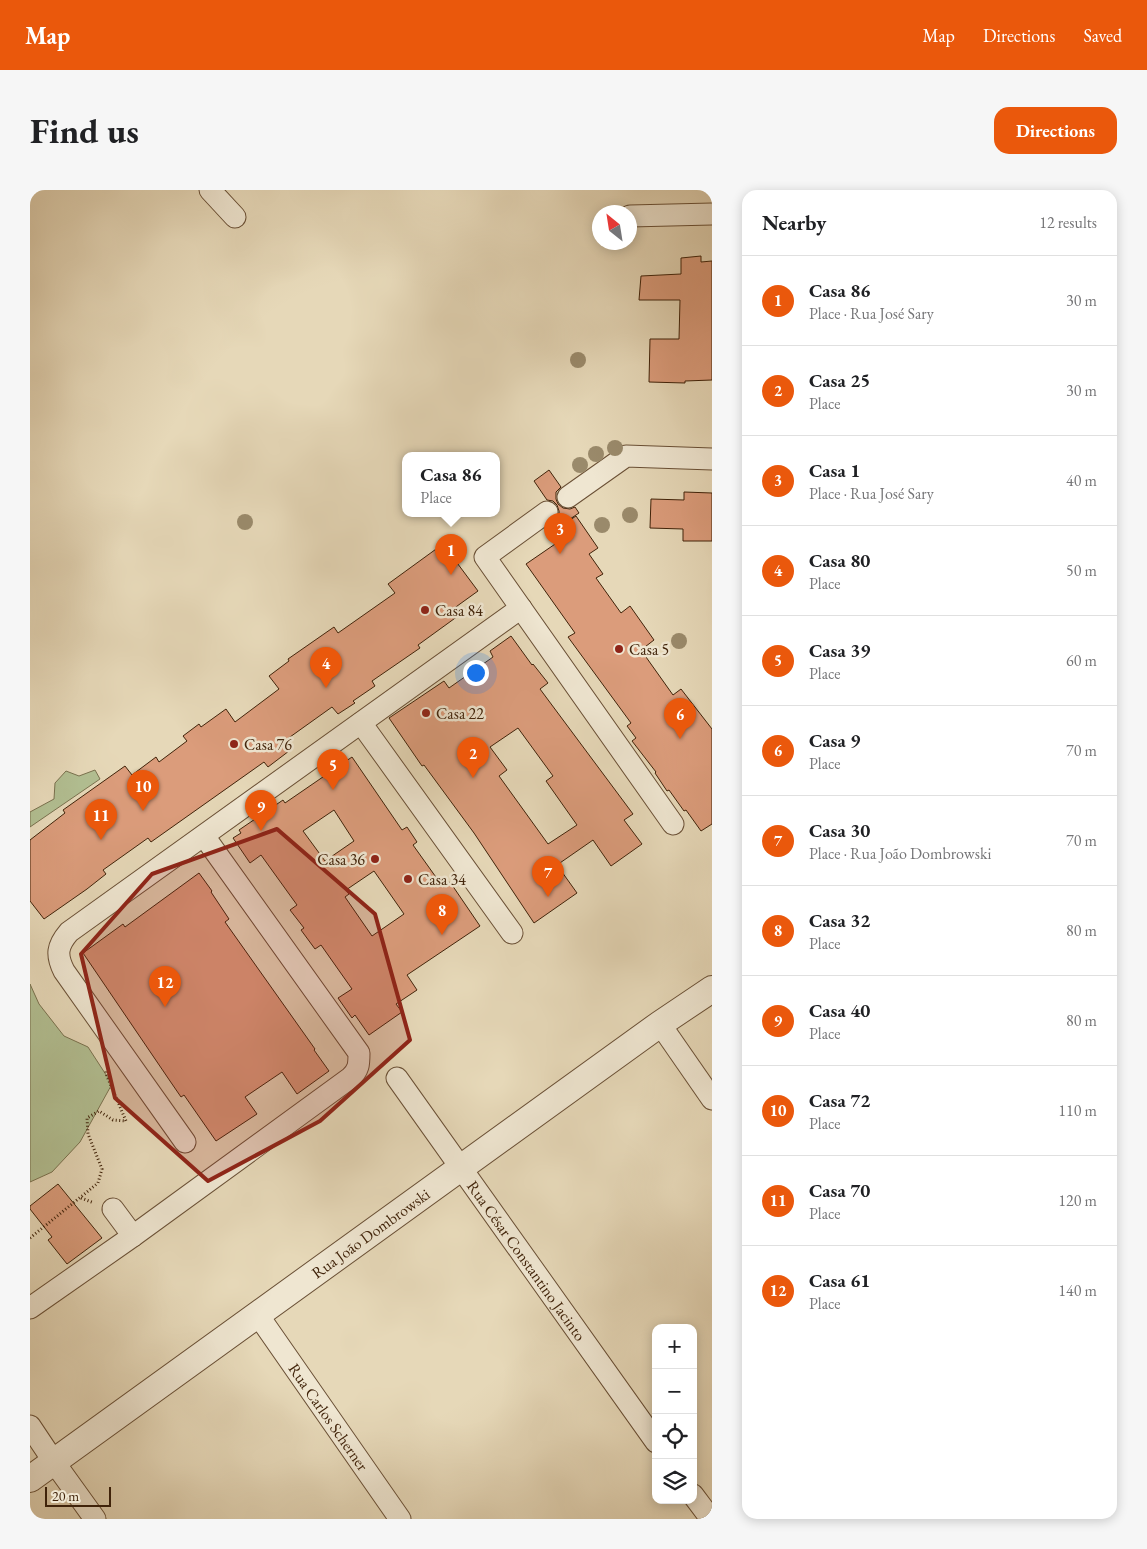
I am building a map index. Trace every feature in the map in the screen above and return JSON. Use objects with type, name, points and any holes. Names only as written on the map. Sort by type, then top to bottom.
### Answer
[{"type":"street","points":[[210,190],[235,217]]},
{"type":"street","points":[[637,216],[712,214]]},
{"type":"street","points":[[568,497],[626,456],[712,459]]},
{"type":"street","points":[[547,512],[485,557],[674,824]]},
{"type":"street","points":[[185,1142],[64,972],[58,952],[61,941],[69,932],[521,608]]},
{"type":"street","points":[[361,723],[512,933]]},
{"type":"street","points":[[30,1308],[133,1236],[350,1078],[359,1066],[359,1053],[204,836]]},
{"type":"street","name":"Rua João Dombrowski","points":[[30,1479],[660,1024],[712,989]]},
{"type":"street","points":[[660,1024],[712,1099]]},
{"type":"street","name":"Rua César Constantino Jacinto","points":[[397,1078],[652,1436]]},
{"type":"street","points":[[113,1210],[133,1236]]},
{"type":"street","name":"Rua Carlos Scherner","points":[[258,1315],[400,1519]]},
{"type":"street","points":[[30,1426],[95,1519]]},
{"type":"street","points":[[697,1500],[711,1519]]},
{"type":"path","points":[[30,1238],[98,1183],[102,1169],[88,1134],[87,1118],[99,1111],[112,1120],[126,1120],[106,1074],[107,1058],[117,1047]]},
{"type":"highlighted area","points":[[277,829],[375,914],[410,1040],[320,1121],[208,1181],[115,1098],[81,954],[152,874]]},
{"type":"green space","points":[[95,770],[100,779],[30,827],[30,812],[54,799],[55,783],[66,771],[79,776]]},
{"type":"green space","points":[[30,984],[39,1004],[64,1036],[88,1047],[112,1084],[80,1142],[52,1172],[30,1182]]},
{"type":"building","points":[[701,256],[701,262],[712,261],[712,380],[685,381],[685,383],[649,382],[650,339],[679,339],[680,300],[639,300],[641,276],[681,274],[681,258]]},
{"type":"building","points":[[549,470],[561,487],[556,492],[558,504],[563,508],[570,509],[575,507],[579,513],[564,523],[559,516],[557,505],[553,501],[547,500],[534,481]]},
{"type":"building","points":[[684,492],[712,493],[712,541],[683,541],[683,529],[650,528],[651,499],[684,500]]},
{"type":"building","points":[[576,516],[598,548],[589,554],[603,574],[596,578],[621,613],[630,606],[654,640],[641,650],[673,695],[681,689],[712,729],[712,824],[701,831],[669,790],[667,791],[656,772],[632,741],[636,738],[627,726],[631,723],[568,637],[575,633],[526,564],[561,540],[555,530]]},
{"type":"building","points":[[443,544],[478,591],[453,609],[458,616],[418,645],[420,648],[372,681],[375,686],[353,701],[355,703],[338,714],[332,707],[283,742],[289,751],[268,767],[264,762],[151,842],[148,838],[103,870],[106,874],[87,889],[44,919],[30,901],[30,840],[65,813],[63,810],[125,766],[132,775],[156,757],[159,762],[187,741],[183,736],[199,724],[201,727],[226,709],[235,722],[279,689],[269,676],[289,661],[288,659],[334,627],[338,633],[395,593],[388,584]]},
{"type":"building","points":[[511,636],[548,683],[540,689],[633,814],[624,820],[642,844],[611,866],[593,840],[557,865],[577,893],[534,923],[474,833],[424,765],[422,766],[389,718],[444,681],[449,688],[493,657],[490,651]],"holes":[[[518,728],[553,776],[546,781],[577,825],[548,844],[499,776],[507,770],[490,747]]]},
{"type":"building","points":[[352,757],[402,830],[407,827],[417,842],[413,845],[443,887],[450,882],[480,926],[407,975],[417,990],[396,1004],[402,1012],[369,1035],[355,1015],[352,1018],[338,998],[352,989],[321,945],[315,949],[301,930],[304,928],[290,910],[297,905],[261,855],[250,863],[233,838],[241,833],[239,830],[283,800],[285,803]],"holes":[[[334,810],[354,841],[325,861],[303,831]],[[374,871],[404,914],[372,936],[345,897],[349,894],[346,890]]]},
{"type":"building","points":[[199,873],[229,919],[225,922],[329,1071],[297,1094],[282,1072],[245,1097],[257,1114],[216,1141],[184,1095],[181,1097],[83,953],[123,924],[125,927]]},
{"type":"building","points":[[58,1184],[102,1238],[67,1264],[48,1240],[52,1237],[30,1209],[30,1206]]},
{"type":"place","name":"Casa 1","points":[[560,554]]},
{"type":"place","name":"Casa 86","points":[[451,575]]},
{"type":"place","name":"Casa 84","points":[[425,610]]},
{"type":"place","name":"Casa 5","points":[[619,649]]},
{"type":"place","name":"Casa 80","points":[[326,688]]},
{"type":"place","name":"Casa 22","points":[[426,713]]},
{"type":"place","name":"Casa 9","points":[[680,739]]},
{"type":"place","name":"Casa 76","points":[[234,744]]},
{"type":"place","name":"Casa 25","points":[[473,778]]},
{"type":"place","name":"Casa 39","points":[[333,790]]},
{"type":"place","name":"Casa 72","points":[[143,811]]},
{"type":"place","name":"Casa 40","points":[[261,831]]},
{"type":"place","name":"Casa 70","points":[[101,840]]},
{"type":"place","name":"Casa 36","points":[[375,859]]},
{"type":"place","name":"Casa 34","points":[[408,879]]},
{"type":"place","name":"Casa 30","points":[[548,897]]},
{"type":"place","name":"Casa 32","points":[[442,935]]},
{"type":"place","name":"Casa 61","points":[[165,1007]]}]
